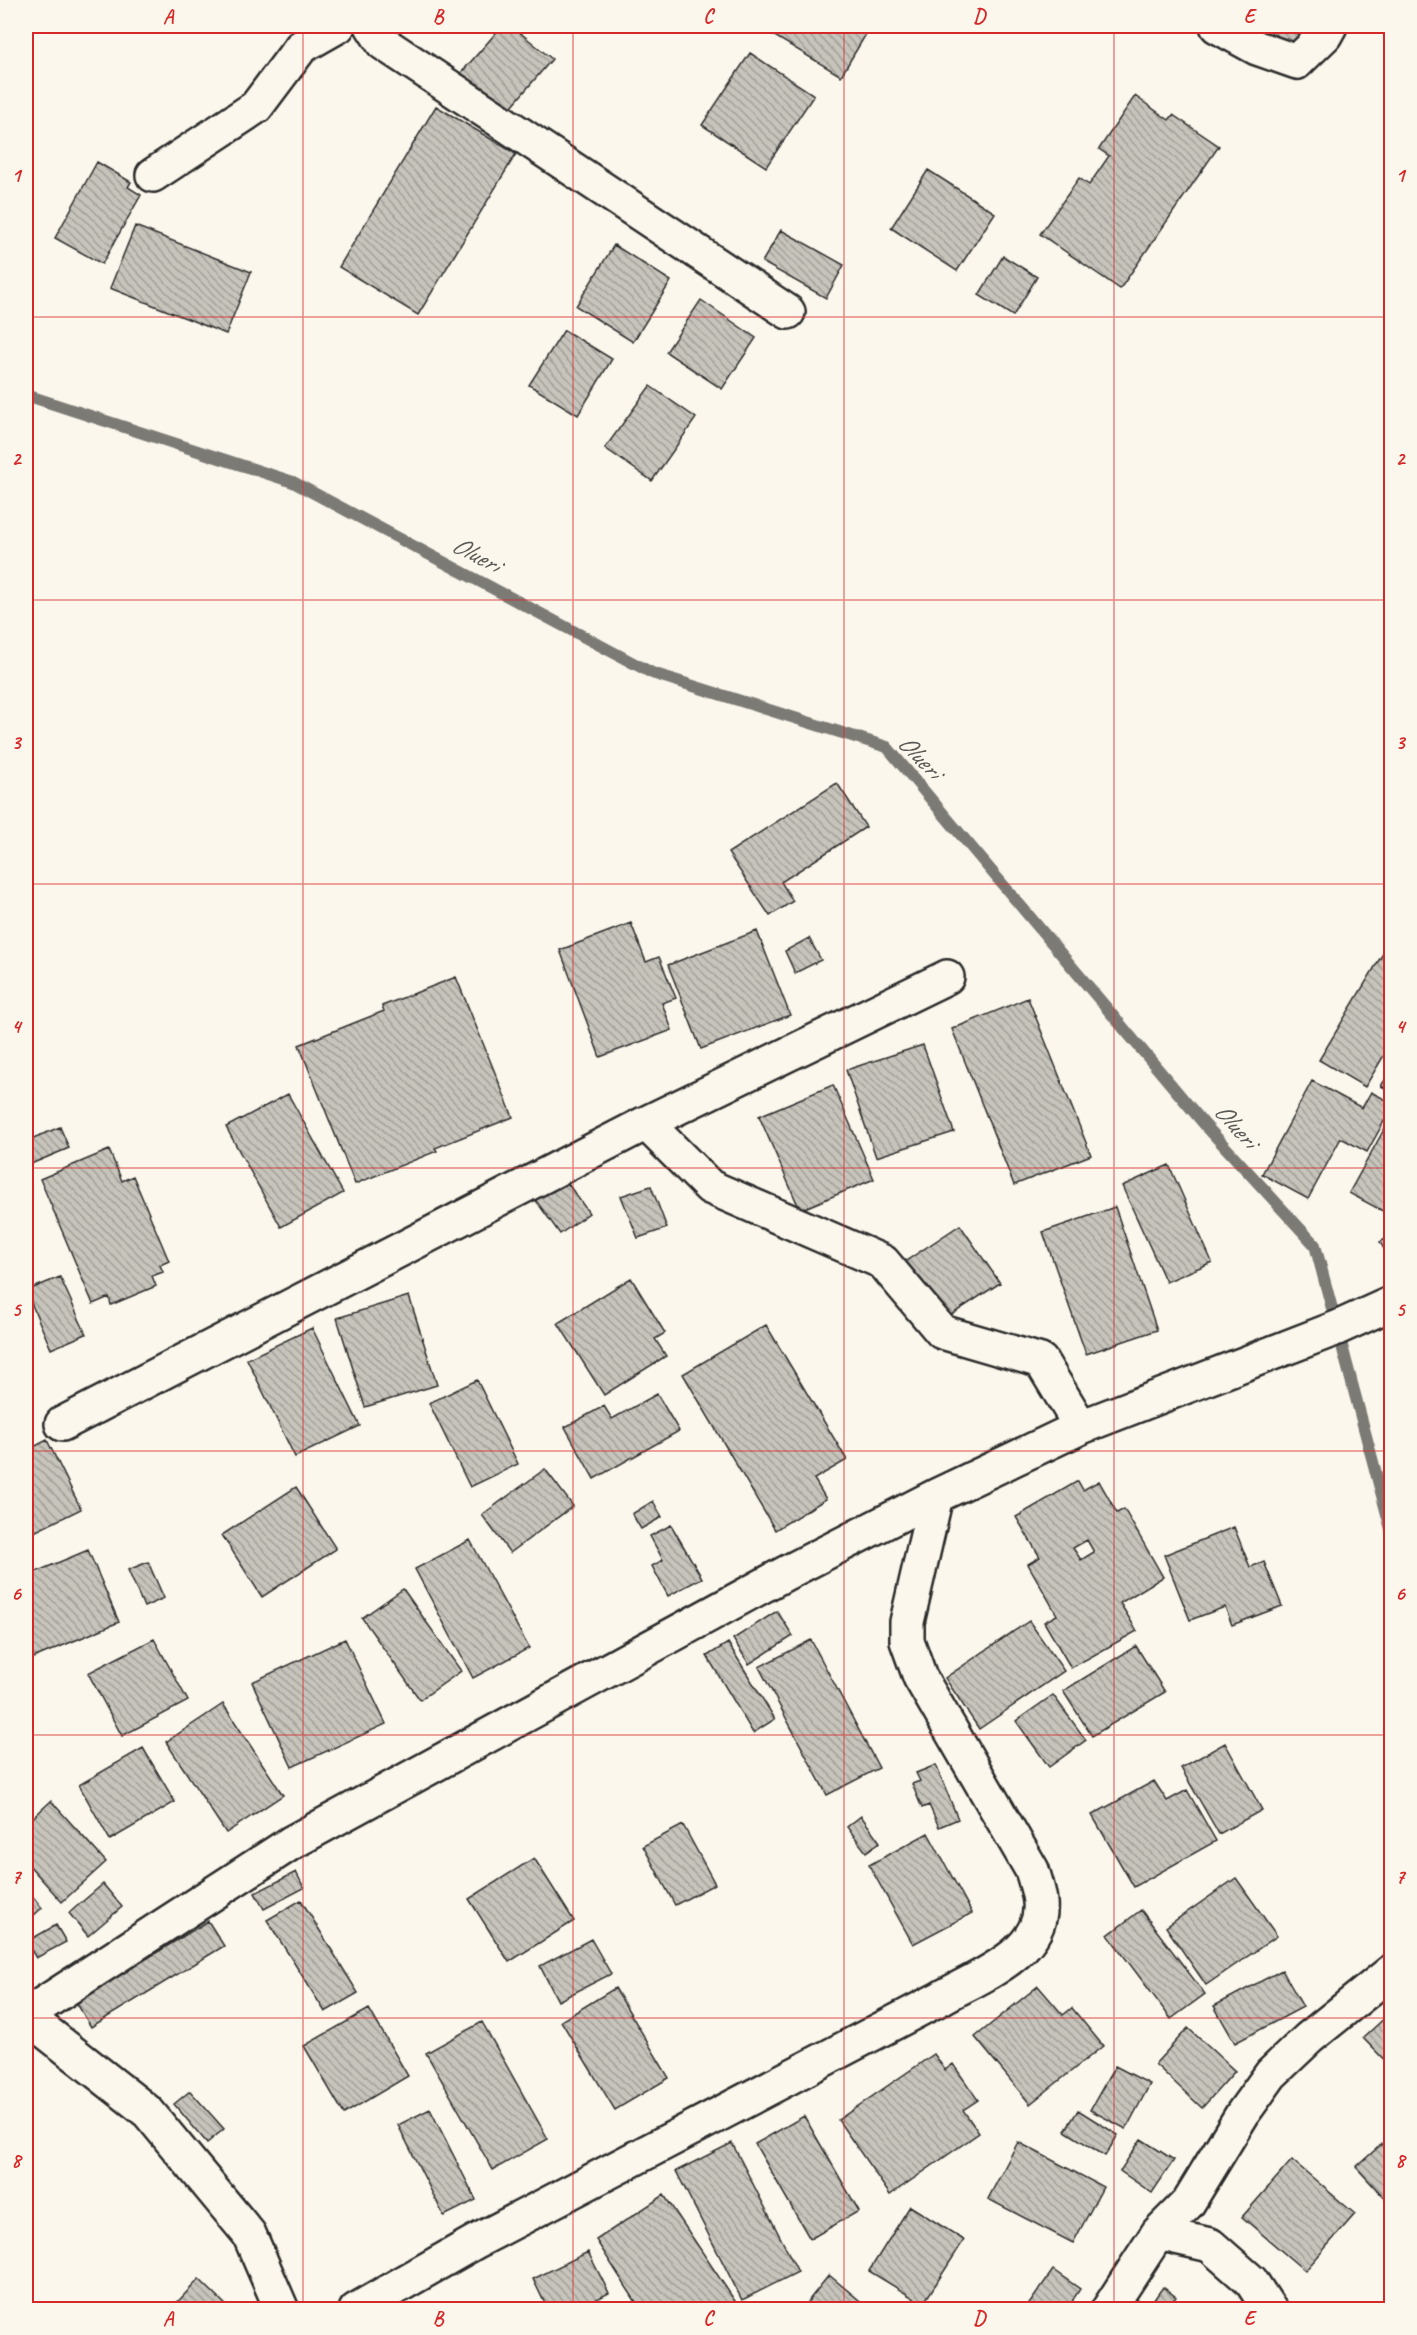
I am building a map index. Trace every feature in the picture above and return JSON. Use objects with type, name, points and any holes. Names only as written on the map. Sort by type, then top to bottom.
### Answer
[{"type":"street","points":[[153,175],[256,107],[301,47],[338,26]]},
{"type":"street","points":[[372,26],[383,43],[788,312]]},
{"type":"street","points":[[1217,26],[1257,48],[1297,62],[1325,35],[1330,26]]},
{"type":"street","points":[[62,1424],[646,1123],[947,977]]},
{"type":"street","points":[[646,1123],[710,1187],[882,1262],[942,1332],[1041,1361],[1081,1427]]},
{"type":"street","points":[[282,2310],[249,2234],[148,2112],[26,2015],[291,1843],[786,1573],[936,1496],[1081,1427],[1337,1328],[1392,1303]]},
{"type":"street","points":[[356,2310],[475,2242],[941,1998],[1013,1957],[1029,1941],[1036,1930],[1041,1904],[1032,1870],[920,1677],[907,1641],[907,1622],[936,1496]]},
{"type":"street","points":[[1108,2310],[1158,2233],[1188,2203],[1243,2113],[1271,2074],[1309,2038],[1392,1971]]},
{"type":"street","points":[[1158,2233],[1210,2245],[1251,2282],[1270,2310]]},
{"type":"building","points":[[502,26],[512,26],[552,59],[507,112],[461,73]]},
{"type":"building","points":[[758,26],[864,26],[869,29],[841,76]]},
{"type":"building","points":[[1275,26],[1283,26],[1305,37],[1294,57],[1266,42]]},
{"type":"building","points":[[750,53],[814,95],[766,167],[702,125]]},
{"type":"building","points":[[1135,96],[1169,120],[1173,115],[1219,146],[1120,289],[1040,234],[1079,178],[1089,185],[1109,156],[1099,149]]},
{"type":"building","points":[[436,106],[516,154],[418,315],[339,267]]},
{"type":"building","points":[[97,162],[131,182],[128,187],[141,195],[102,264],[55,238]]},
{"type":"building","points":[[928,170],[995,213],[957,271],[891,228]]},
{"type":"building","points":[[135,226],[251,272],[226,334],[110,288]]},
{"type":"building","points":[[781,230],[844,265],[826,298],[762,262]]},
{"type":"building","points":[[614,245],[671,281],[633,342],[576,306]]},
{"type":"building","points":[[1003,256],[1037,277],[1013,316],[979,295]]},
{"type":"building","points":[[701,300],[756,338],[722,389],[666,352]]},
{"type":"building","points":[[564,330],[612,359],[578,415],[529,385]]},
{"type":"building","points":[[650,386],[696,418],[652,481],[605,448]]},
{"type":"building","points":[[837,783],[866,827],[781,882],[793,901],[770,916],[728,853]]},
{"type":"building","points":[[1392,897],[1392,910],[1386,906]]},
{"type":"building","points":[[631,923],[646,962],[659,957],[676,998],[662,1003],[672,1030],[600,1057],[560,950]]},
{"type":"building","points":[[757,931],[790,1015],[701,1049],[668,965]]},
{"type":"building","points":[[809,938],[821,960],[795,973],[785,951]]},
{"type":"building","points":[[1385,950],[1392,954],[1392,1042],[1365,1087],[1319,1060]]},
{"type":"building","points":[[456,977],[513,1117],[435,1148],[437,1151],[355,1184],[299,1045],[384,1011],[382,1006]]},
{"type":"building","points":[[1028,998],[1091,1155],[1014,1185],[952,1029]]},
{"type":"building","points":[[923,1045],[954,1132],[876,1157],[846,1070]]},
{"type":"building","points":[[1392,1069],[1392,1092],[1381,1086]]},
{"type":"building","points":[[1312,1081],[1362,1108],[1371,1092],[1392,1103],[1392,1107],[1367,1152],[1341,1138],[1308,1199],[1262,1174]]},
{"type":"building","points":[[833,1085],[874,1179],[800,1210],[759,1116]]},
{"type":"building","points":[[288,1094],[343,1193],[281,1227],[226,1127]]},
{"type":"building","points":[[1392,1115],[1392,1216],[1349,1193]]},
{"type":"building","points":[[60,1127],[69,1148],[26,1166],[26,1141]]},
{"type":"building","points":[[109,1150],[122,1181],[133,1176],[169,1261],[160,1265],[163,1272],[152,1276],[156,1286],[111,1305],[109,1297],[93,1304],[40,1179]]},
{"type":"building","points":[[1169,1165],[1212,1262],[1166,1282],[1122,1186]]},
{"type":"building","points":[[563,1177],[589,1213],[560,1234],[534,1198]]},
{"type":"building","points":[[651,1186],[667,1228],[638,1238],[621,1196]]},
{"type":"building","points":[[1115,1207],[1157,1330],[1086,1354],[1043,1232]]},
{"type":"building","points":[[960,1225],[1000,1283],[939,1323],[900,1265]]},
{"type":"building","points":[[1392,1235],[1392,1263],[1380,1242]]},
{"type":"building","points":[[60,1277],[86,1334],[51,1349],[26,1291]]},
{"type":"building","points":[[631,1278],[665,1333],[655,1339],[666,1356],[604,1395],[558,1323]]},
{"type":"building","points":[[409,1296],[437,1385],[365,1407],[337,1318]]},
{"type":"building","points":[[766,1325],[847,1460],[814,1479],[826,1499],[775,1530],[683,1374]]},
{"type":"building","points":[[312,1328],[360,1426],[295,1457],[247,1359]]},
{"type":"building","points":[[477,1380],[518,1464],[470,1487],[429,1403]]},
{"type":"building","points":[[657,1394],[679,1431],[594,1479],[565,1427],[604,1406],[612,1419]]},
{"type":"building","points":[[47,1440],[81,1509],[26,1536],[26,1451]]},
{"type":"building","points":[[545,1469],[573,1506],[510,1553],[482,1515]]},
{"type":"building","points":[[1078,1481],[1083,1490],[1099,1481],[1117,1513],[1124,1509],[1163,1577],[1120,1603],[1137,1631],[1071,1668],[1044,1622],[1057,1615],[1028,1564],[1040,1557],[1016,1517]],"holes":[[[1087,1540],[1094,1552],[1081,1560],[1073,1548]]]},
{"type":"building","points":[[296,1487],[336,1549],[262,1597],[222,1535]]},
{"type":"building","points":[[653,1501],[662,1517],[641,1529],[632,1514]]},
{"type":"building","points":[[671,1525],[702,1578],[668,1596],[652,1566],[663,1560],[650,1536]]},
{"type":"building","points":[[1234,1527],[1250,1567],[1264,1562],[1282,1606],[1232,1625],[1225,1607],[1190,1620],[1164,1555]]},
{"type":"building","points":[[470,1540],[529,1648],[473,1678],[415,1569]]},
{"type":"building","points":[[88,1550],[119,1622],[26,1661],[26,1576]]},
{"type":"building","points":[[148,1562],[164,1598],[144,1607],[128,1570]]},
{"type":"building","points":[[403,1589],[461,1671],[420,1700],[362,1618]]},
{"type":"building","points":[[777,1611],[793,1636],[749,1664],[733,1639]]},
{"type":"building","points":[[1029,1621],[1064,1671],[979,1729],[945,1678]]},
{"type":"building","points":[[154,1639],[188,1701],[122,1736],[88,1673]]},
{"type":"building","points":[[345,1639],[386,1724],[292,1767],[252,1682]]},
{"type":"building","points":[[811,1640],[879,1768],[827,1795],[759,1667]]},
{"type":"building","points":[[728,1643],[775,1719],[753,1733],[707,1656]]},
{"type":"building","points":[[1136,1646],[1165,1692],[1092,1736],[1063,1691]]},
{"type":"building","points":[[1053,1695],[1086,1740],[1049,1767],[1016,1721]]},
{"type":"building","points":[[223,1704],[283,1795],[226,1833],[166,1742]]},
{"type":"building","points":[[1225,1743],[1262,1810],[1219,1834],[1181,1768]]},
{"type":"building","points":[[143,1748],[175,1802],[110,1840],[79,1785]]},
{"type":"building","points":[[936,1765],[958,1819],[939,1827],[929,1805],[922,1808],[912,1784],[920,1781],[916,1773]]},
{"type":"building","points":[[1154,1781],[1167,1801],[1187,1790],[1216,1841],[1134,1887],[1092,1815]]},
{"type":"building","points":[[51,1801],[106,1862],[62,1902],[26,1862],[26,1824]]},
{"type":"building","points":[[861,1816],[880,1842],[866,1852],[847,1827]]},
{"type":"building","points":[[683,1825],[715,1884],[675,1905],[643,1846]]},
{"type":"building","points":[[928,1833],[972,1913],[913,1944],[869,1865]]},
{"type":"building","points":[[534,1858],[574,1921],[509,1962],[469,1899]]},
{"type":"building","points":[[296,1872],[304,1888],[264,1909],[255,1893]]},
{"type":"building","points":[[1236,1878],[1277,1936],[1206,1985],[1166,1927]]},
{"type":"building","points":[[103,1884],[122,1907],[88,1936],[69,1913]]},
{"type":"building","points":[[26,1888],[42,1908],[26,1922]]},
{"type":"building","points":[[301,1900],[358,1993],[325,2012],[267,1920]]},
{"type":"building","points":[[1141,1910],[1205,1994],[1171,2019],[1108,1935]]},
{"type":"building","points":[[208,1921],[224,1946],[91,2027],[76,2002]]},
{"type":"building","points":[[56,1925],[66,1942],[36,1958],[26,1942]]},
{"type":"building","points":[[591,1939],[611,1974],[558,2001],[540,1966]]},
{"type":"building","points":[[1282,1970],[1303,2007],[1235,2043],[1214,2006]]},
{"type":"building","points":[[1038,1986],[1063,2015],[1072,2008],[1103,2046],[1030,2104],[975,2037]]},
{"type":"building","points":[[615,1988],[669,2078],[615,2110],[561,2021]]},
{"type":"building","points":[[369,2009],[408,2076],[344,2114],[304,2046]]},
{"type":"building","points":[[1389,2014],[1392,2017],[1392,2068],[1363,2038]]},
{"type":"building","points":[[482,2022],[548,2139],[493,2170],[426,2053]]},
{"type":"building","points":[[1188,2028],[1235,2071],[1202,2108],[1155,2064]]},
{"type":"building","points":[[934,2054],[945,2070],[953,2064],[978,2100],[963,2110],[979,2133],[890,2195],[838,2120]]},
{"type":"building","points":[[1115,2066],[1150,2084],[1126,2129],[1090,2110]]},
{"type":"building","points":[[190,2091],[224,2129],[207,2143],[174,2104]]},
{"type":"building","points":[[430,2109],[476,2200],[444,2216],[398,2125]]},
{"type":"building","points":[[1078,2110],[1118,2135],[1105,2156],[1065,2131]]},
{"type":"building","points":[[804,2116],[859,2211],[810,2239],[755,2144]]},
{"type":"building","points":[[1392,2135],[1392,2206],[1356,2167]]},
{"type":"building","points":[[1141,2139],[1174,2160],[1152,2193],[1120,2171]]},
{"type":"building","points":[[1018,2142],[1103,2187],[1073,2243],[988,2199]]},
{"type":"building","points":[[732,2143],[798,2272],[742,2300],[676,2171]]},
{"type":"building","points":[[1292,2160],[1355,2214],[1305,2271],[1242,2217]]},
{"type":"building","points":[[664,2195],[739,2307],[735,2310],[641,2310],[596,2240]]},
{"type":"building","points":[[910,2206],[964,2240],[923,2304],[869,2271]]},
{"type":"building","points":[[588,2252],[609,2293],[576,2310],[548,2310],[533,2279]]},
{"type":"building","points":[[1053,2270],[1080,2289],[1066,2310],[1025,2310]]},
{"type":"building","points":[[829,2275],[871,2310],[801,2310]]},
{"type":"building","points":[[199,2279],[231,2310],[170,2310]]},
{"type":"building","points":[[1163,2287],[1176,2297],[1166,2310],[1153,2301]]},
{"type":"waterway","name":"Olueri","points":[[26,395],[293,482],[652,673],[887,747],[1205,1125],[1315,1245],[1392,1533]]}]
